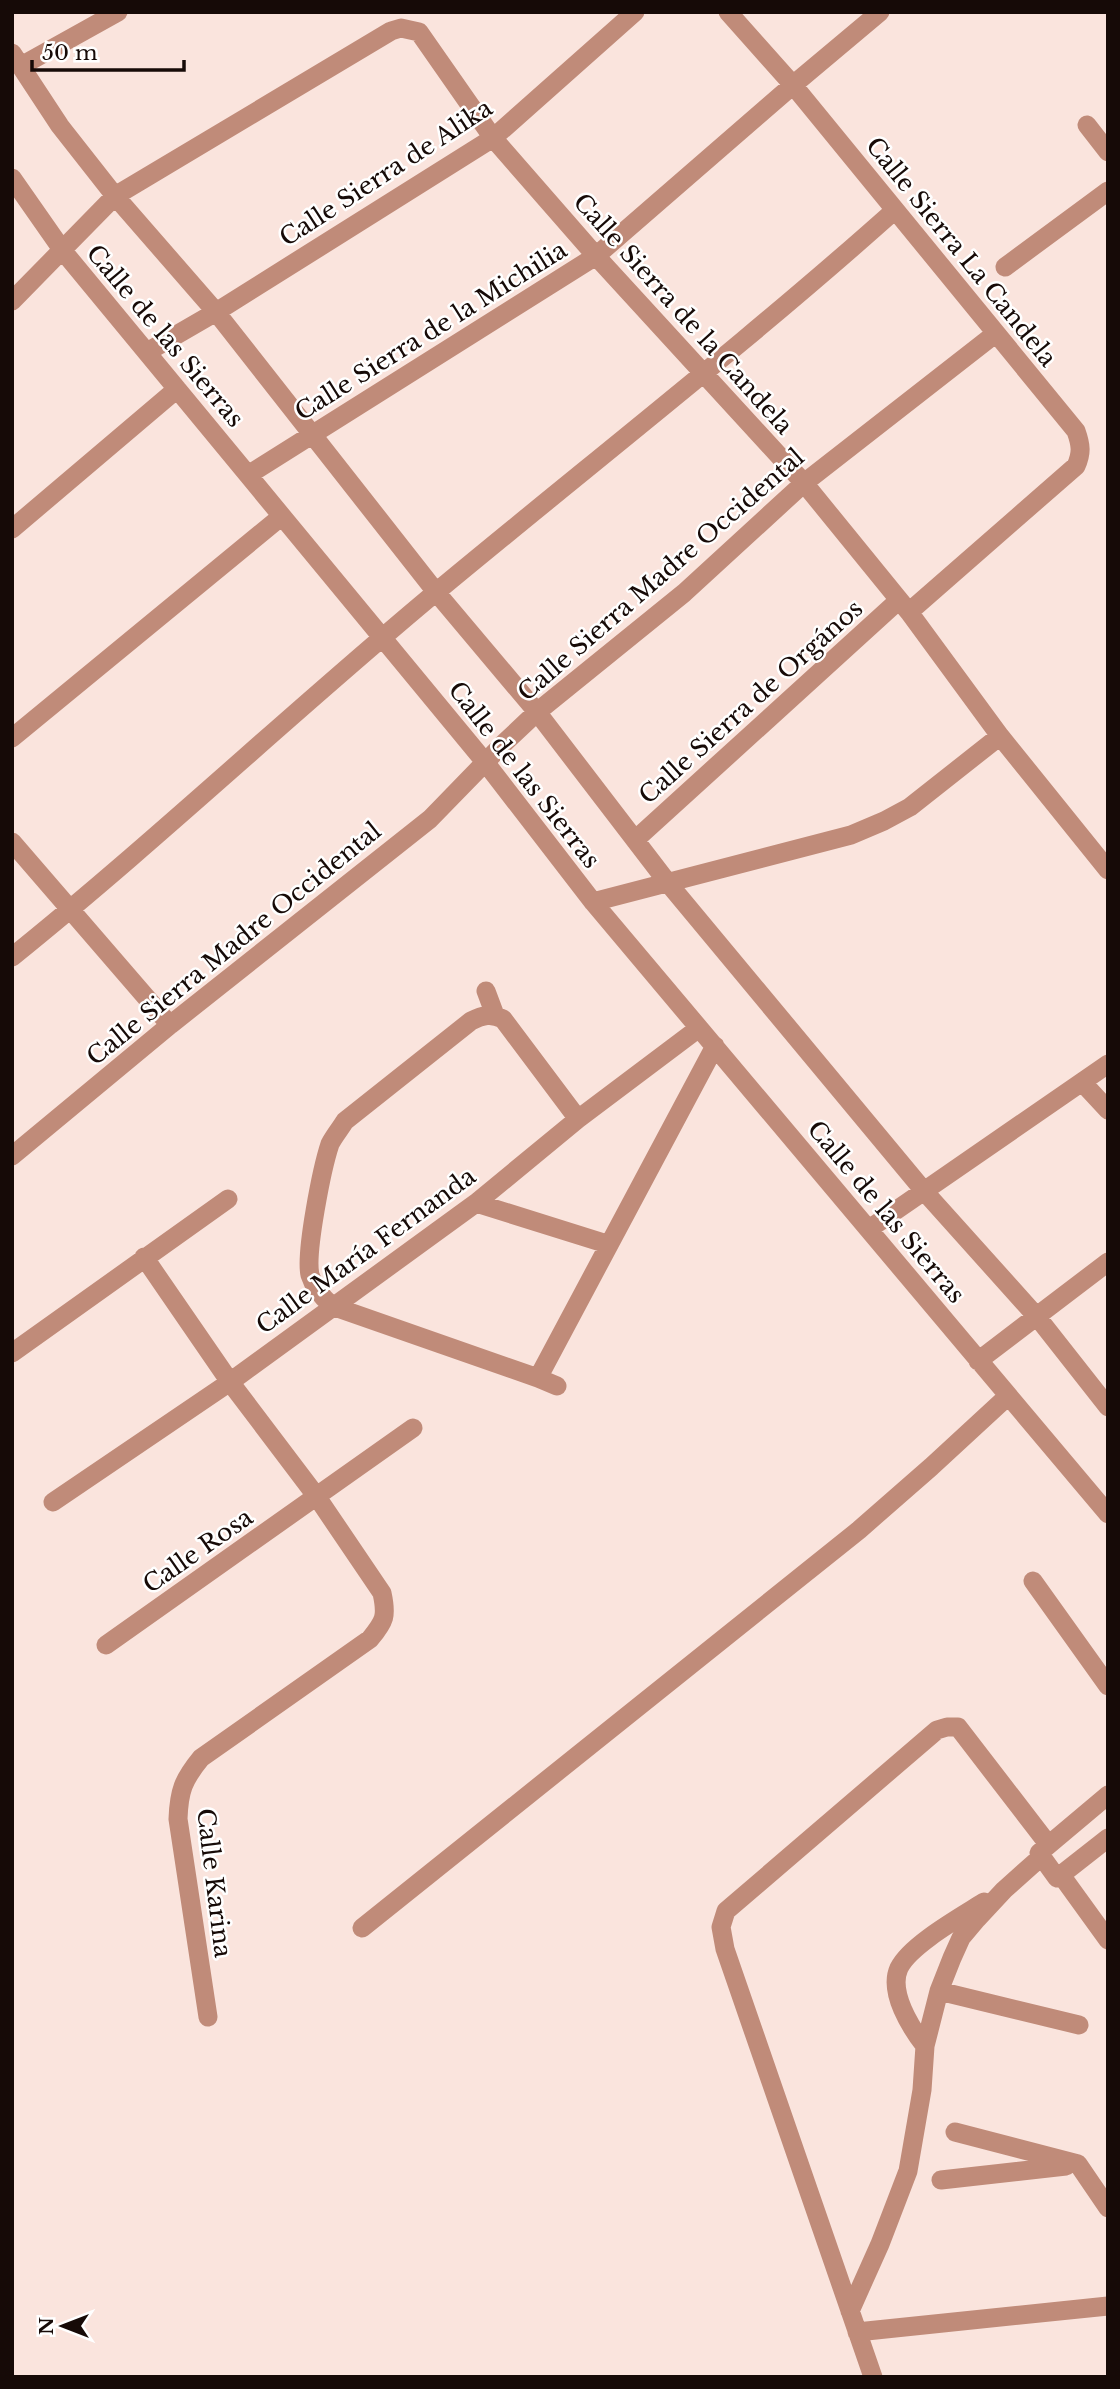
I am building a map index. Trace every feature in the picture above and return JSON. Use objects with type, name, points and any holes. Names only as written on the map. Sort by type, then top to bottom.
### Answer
[{"type":"street","points":[[17,59],[118,12]]},
{"type":"street","name":"Calle Sierra de Alika","points":[[147,352],[216,312],[493,138],[635,12]]},
{"type":"street","name":"Calle Sierra La Candela","points":[[728,12],[793,85],[1076,431],[1081,444],[1081,456]]},
{"type":"street","name":"Calle Sierra de la Michilia","points":[[248,475],[596,256],[880,12]]},
{"type":"street","name":"Calle Sierra de la Candela","points":[[115,196],[391,31],[401,28],[419,32],[493,138],[596,256],[804,484],[904,606],[1000,736],[1108,870]]},
{"type":"street","name":"Calle de las Sierras","points":[[17,59],[60,126],[115,196],[216,312],[436,592],[537,712],[668,883],[924,1191],[1038,1318],[1108,1407]]},
{"type":"street","points":[[1087,125],[1108,152]]},
{"type":"street","name":"Calle de las Sierras","points":[[12,178],[63,251],[485,762],[593,902],[1108,1514]]},
{"type":"street","points":[[1005,267],[1108,191]]},
{"type":"street","points":[[12,301],[115,196]]},
{"type":"street","points":[[12,957],[70,910],[436,592],[704,374],[895,210]]},
{"type":"street","name":"Calle Sierra Madre Occidental","points":[[12,1156],[170,1025],[430,819],[537,712],[684,593],[804,484],[995,334]]},
{"type":"street","points":[[12,529],[177,390]]},
{"type":"street","name":"Calle Sierra de Orgános","points":[[635,840],[904,606],[1076,467],[1081,456]]},
{"type":"street","points":[[12,738],[282,516]]},
{"type":"street","points":[[593,902],[851,835],[910,807],[1000,736]]},
{"type":"street","points":[[12,842],[170,1025]]},
{"type":"street","points":[[486,991],[495,1015]]},
{"type":"street","points":[[558,1385],[332,1306],[318,1293],[310,1275],[308,1255],[325,1163],[332,1141],[345,1121],[482,1015],[495,1015],[503,1019],[578,1119]]},
{"type":"street","name":"Calle María Fernanda","points":[[54,1502],[230,1382],[476,1203],[578,1119],[699,1028]]},
{"type":"street","points":[[538,1378],[607,1244],[715,1046]]},
{"type":"street","points":[[869,1229],[1108,1063]]},
{"type":"street","points":[[1082,1083],[1108,1110]]},
{"type":"street","points":[[12,1353],[228,1199]]},
{"type":"street","points":[[476,1203],[607,1244]]},
{"type":"street","points":[[144,1257],[230,1382],[317,1497]]},
{"type":"street","points":[[978,1361],[1038,1318],[1108,1262]]},
{"type":"street","points":[[362,1928],[859,1530],[932,1468],[1008,1396]]},
{"type":"street","name":"Calle Rosa","points":[[106,1645],[413,1428]]},
{"type":"street","name":"Calle Karina","points":[[208,2017],[178,1819],[179,1795],[186,1776],[201,1758],[370,1639],[382,1625],[386,1610],[382,1593],[317,1497]]},
{"type":"street","points":[[1033,1581],[1108,1686]]},
{"type":"street","points":[[873,2377],[726,1949],[721,1927],[726,1911],[937,1730],[947,1727],[958,1727],[1045,1851],[1057,1878],[1108,1838]]},
{"type":"street","points":[[850,2311],[908,2171],[922,2090],[925,2046],[939,1991],[961,1938],[1004,1890],[1108,1795]]},
{"type":"street","points":[[1061,1875],[1108,1940]]},
{"type":"street","points":[[925,2046],[910,2027],[901,2005],[896,1984],[900,1965],[919,1946],[955,1920],[1004,1890]]},
{"type":"street","points":[[939,1991],[1079,2025]]},
{"type":"street","points":[[955,2132],[1078,2164],[1108,2208]]},
{"type":"street","points":[[941,2180],[1078,2164]]},
{"type":"street","points":[[858,2332],[1108,2306]]}]
